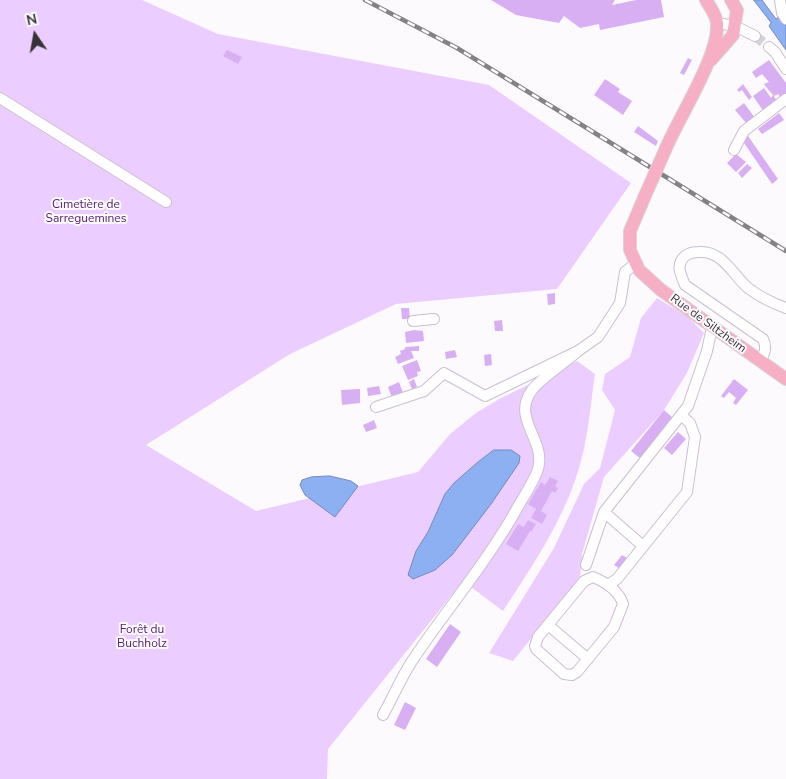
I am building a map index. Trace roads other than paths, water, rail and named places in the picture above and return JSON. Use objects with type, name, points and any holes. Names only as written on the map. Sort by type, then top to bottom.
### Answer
[{"type":"main road","points":[[635,264],[630,250],[630,231],[666,148],[708,64],[717,33],[717,22],[706,0]]},
{"type":"main road","points":[[708,64],[733,35],[737,10],[731,0]]},
{"type":"main road","name":"Rue de Siltzheim","points":[[635,264],[652,283],[786,379]]},
{"type":"street","points":[[780,0],[782,13],[786,19]]},
{"type":"street","points":[[717,22],[736,20]]},
{"type":"street","points":[[769,46],[786,69]]},
{"type":"street","points":[[0,98],[166,202]]},
{"type":"street","points":[[734,150],[744,131],[786,99]]},
{"type":"street","points":[[760,361],[765,354],[766,346],[763,339],[685,285],[679,272],[680,263],[686,255],[693,252],[710,253],[724,262],[748,287],[770,303],[786,308]]},
{"type":"street","points":[[383,715],[410,663],[504,532],[537,472],[540,455],[538,444],[528,426],[526,400],[533,389],[578,351],[598,337],[615,313],[623,293],[625,272],[635,264]]},
{"type":"street","points":[[413,321],[434,319]]},
{"type":"street","points":[[586,565],[604,512],[688,406],[707,351],[712,326]]},
{"type":"street","points":[[376,407],[424,391],[444,373],[485,396],[578,351]]},
{"type":"street","points":[[608,585],[617,579],[687,492],[695,437],[690,424],[681,415]]},
{"type":"street","points":[[604,512],[643,546]]},
{"type":"street","points":[[593,577],[608,585],[620,596],[623,604],[614,627],[577,672],[572,675],[564,674],[536,649],[538,637],[548,625],[588,578],[593,577]]},
{"type":"street","points":[[548,625],[588,659]]},
{"type":"water","points":[[754,0],[762,0],[776,19],[780,16],[786,24],[786,50],[769,26],[771,23]]},
{"type":"water","points":[[494,450],[511,450],[520,456],[519,463],[491,504],[452,555],[435,570],[413,579],[408,575],[416,551],[428,532],[445,494],[454,483]]},
{"type":"water","points":[[330,476],[351,481],[358,486],[335,517],[305,495],[300,485],[302,480],[311,477]]},
{"type":"tunnel","points":[[755,36],[769,47]]},
{"type":"railway","points":[[365,0],[457,48],[786,251]]},
{"type":"park label","name":"Cimetière de Sarreguemines","points":[[86,212]]},
{"type":"park label","name":"Forêt du Buchholz","points":[[142,637]]}]
